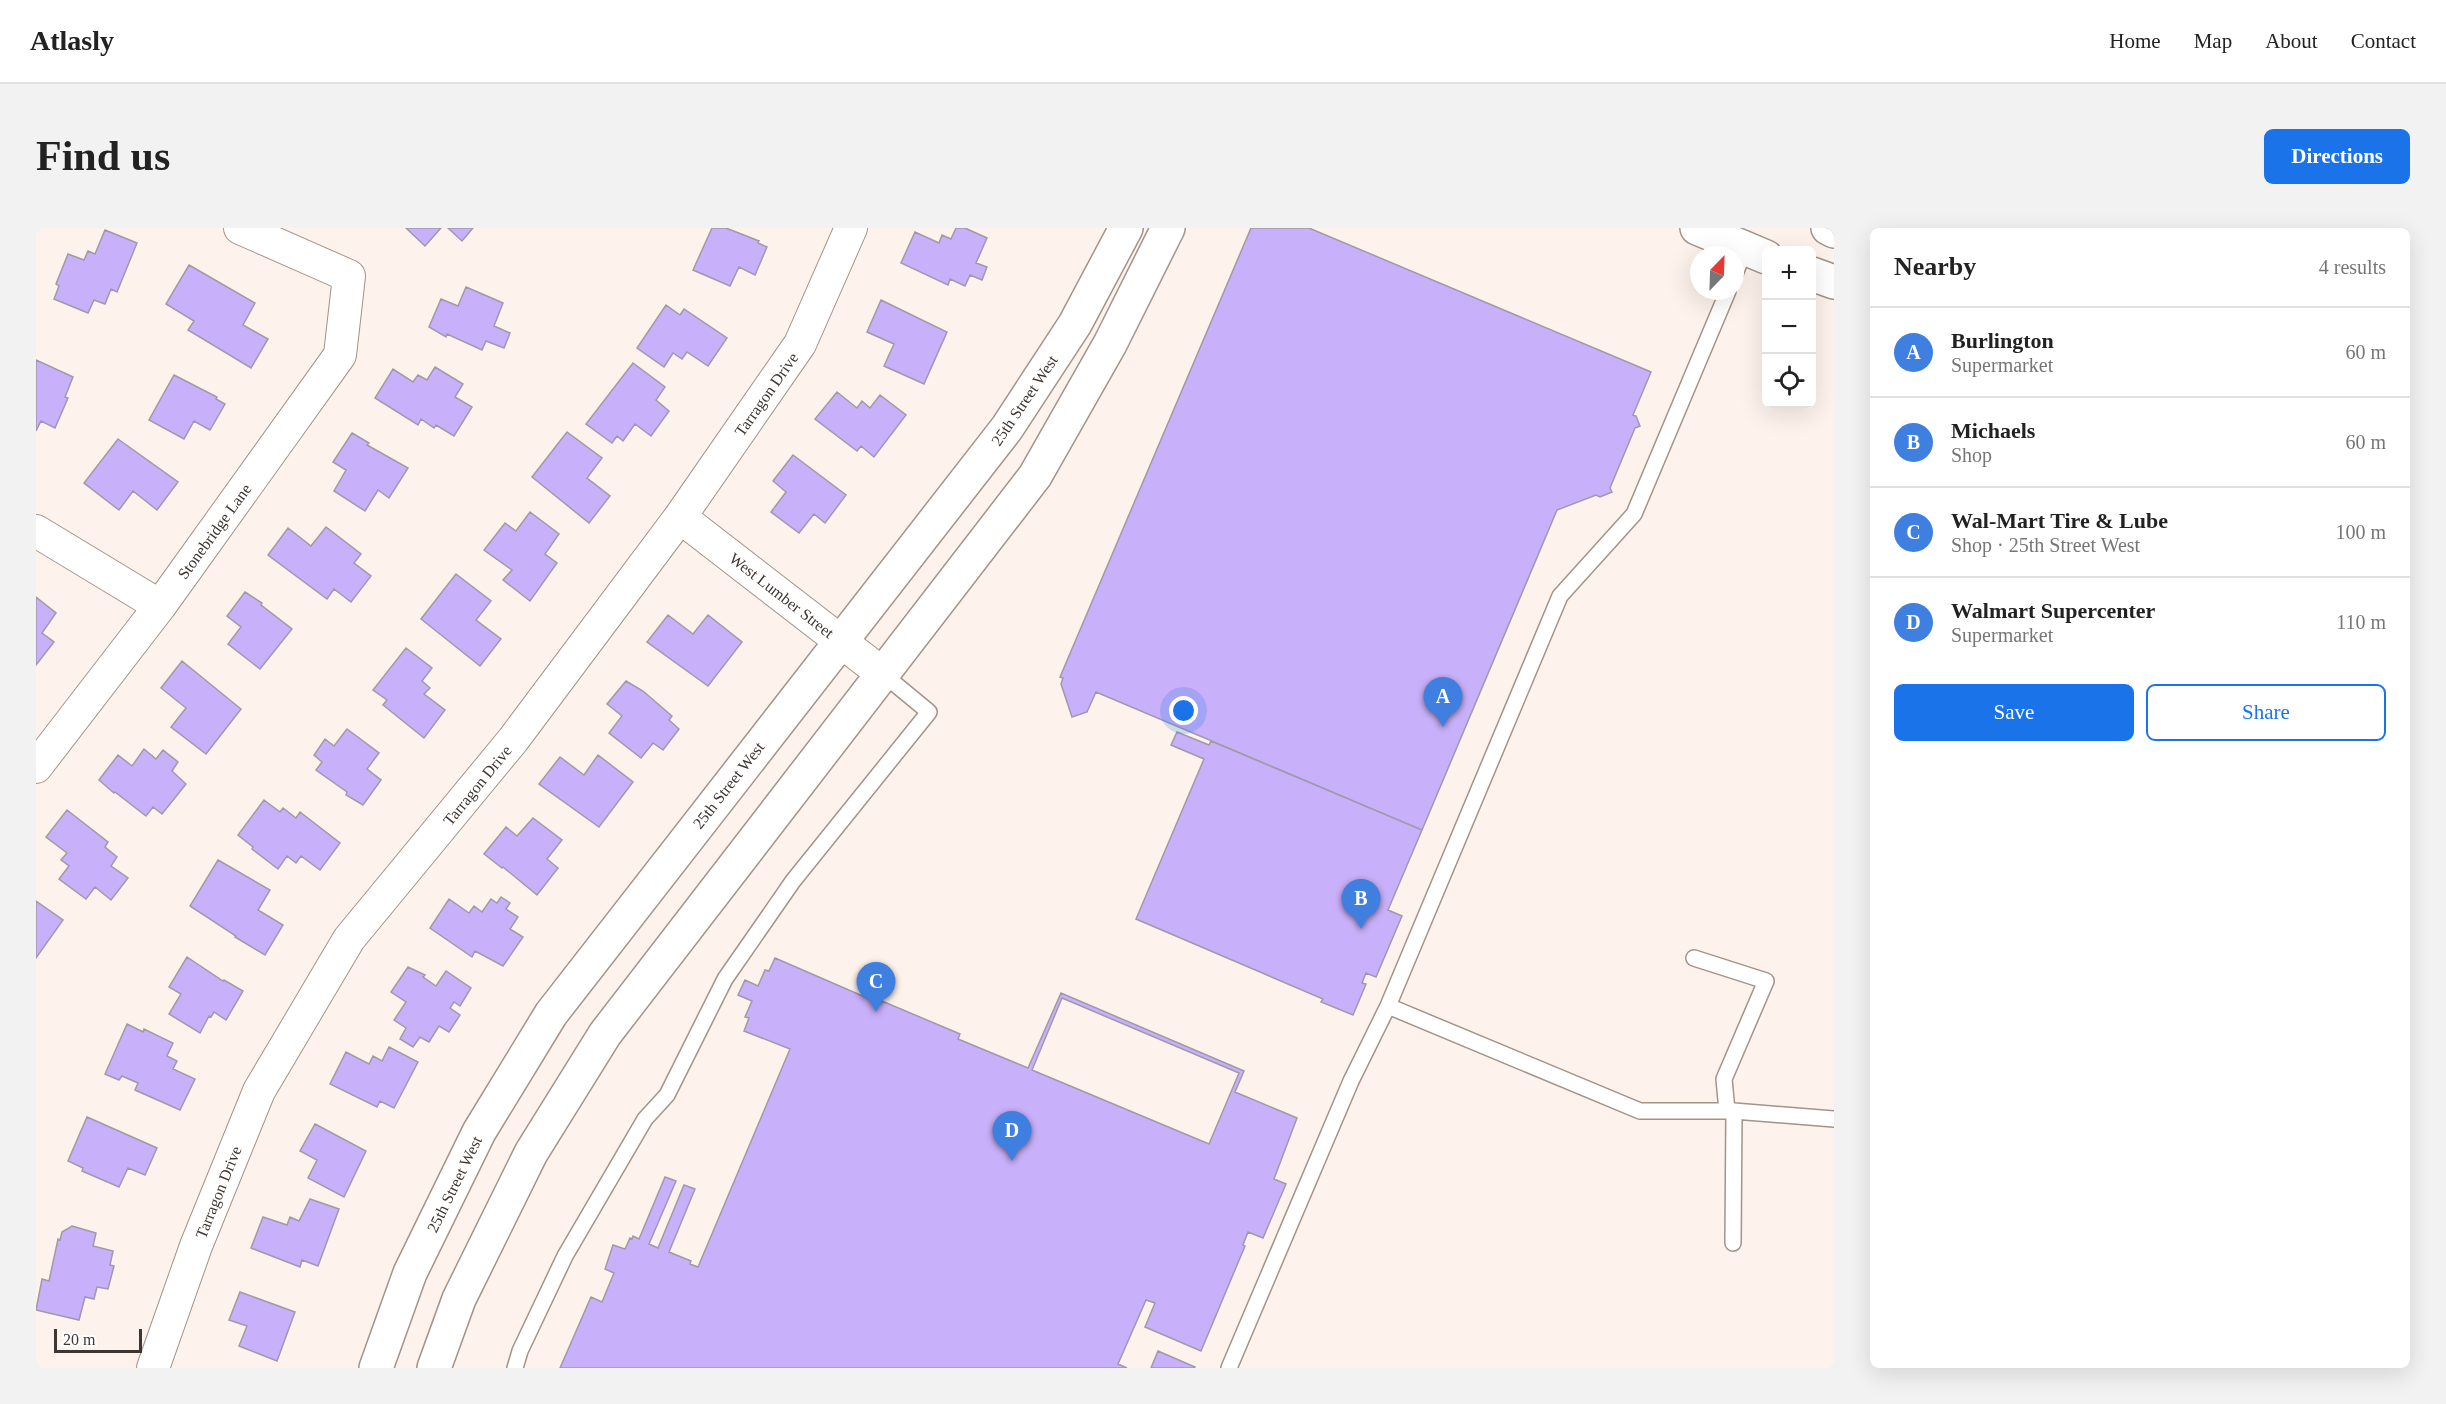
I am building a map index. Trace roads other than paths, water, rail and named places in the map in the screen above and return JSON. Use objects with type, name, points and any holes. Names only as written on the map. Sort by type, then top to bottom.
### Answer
[{"type":"street","name":"Stonebridge Lane","points":[[36,767],[160,606],[340,355],[349,276],[240,228]]},
{"type":"street","name":"Tarragon Drive","points":[[153,1368],[196,1246],[259,1090],[349,939],[513,740],[680,517],[800,344],[852,228]]},
{"type":"street","name":"25th Street West","points":[[376,1368],[415,1263],[479,1132],[551,1014],[1007,428],[1076,324],[1126,228]]},
{"type":"street","points":[[434,1368],[459,1299],[531,1153],[605,1034],[1035,476],[1110,344],[1168,228]]},
{"type":"street","points":[[1697,228],[1749,260]]},
{"type":"street","points":[[1828,228],[1834,231]]},
{"type":"street","points":[[1816,275],[1834,282]]},
{"type":"street","name":"West Lumber Street","points":[[680,517],[883,674]]},
{"type":"street","points":[[36,531],[160,606]]},
{"type":"lane","points":[[1229,1368],[1351,1082],[1388,1005],[1560,596],[1634,514],[1724,300]]},
{"type":"lane","points":[[515,1368],[520,1352],[565,1256],[645,1119],[666,1095],[725,979],[793,881],[929,712],[883,674]]},
{"type":"lane","points":[[1694,958],[1766,981],[1724,1079],[1730,1112],[1733,1243]]},
{"type":"lane","points":[[1388,1005],[1640,1111],[1730,1112],[1834,1119]]},
{"type":"place","name":"Burlington","points":[[1443,727]]},
{"type":"place","name":"Michaels","points":[[1361,929]]},
{"type":"place","name":"Wal-Mart Tire & Lube","points":[[876,1012]]},
{"type":"place","name":"Walmart Supercenter","points":[[1012,1161]]}]
